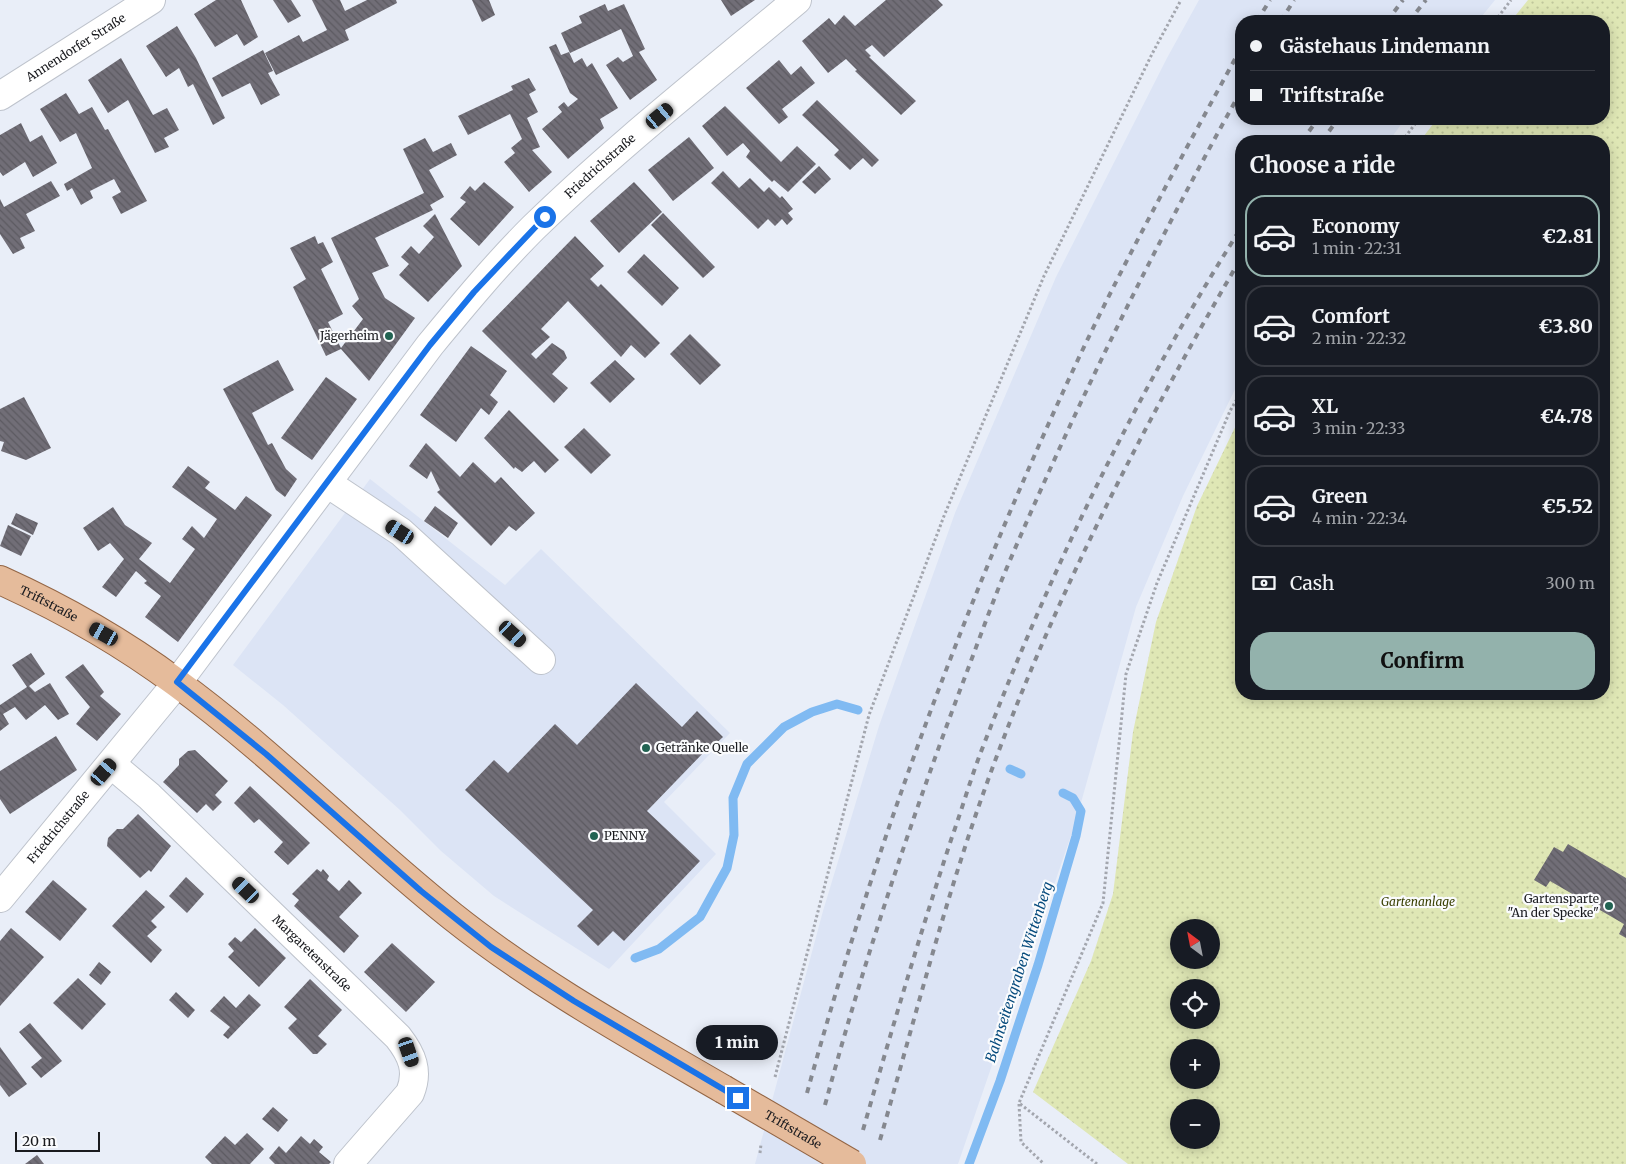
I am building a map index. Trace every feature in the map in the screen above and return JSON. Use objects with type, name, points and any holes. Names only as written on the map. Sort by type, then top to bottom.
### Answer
[{"type":"main road","name":"Triftstraße","points":[[0,580],[121,644],[177,682],[266,754],[421,891],[491,947],[549,986],[852,1164]]},
{"type":"street","name":"Annendorfer Straße","points":[[0,96],[151,0]]},
{"type":"street","name":"Friedrichstraße","points":[[0,898],[177,682],[430,345],[532,230],[571,192],[796,0]]},
{"type":"street","points":[[327,483],[400,532],[541,660]]},
{"type":"street","name":"Margaretenstraße","points":[[111,764],[149,796],[398,1037],[409,1052],[414,1065],[415,1081],[410,1092],[348,1164]]},
{"type":"path","points":[[775,1077],[869,715],[937,534],[1044,276],[1152,54],[1181,0]]},
{"type":"path","points":[[1499,15],[1511,0]]},
{"type":"path","points":[[1407,135],[1414,125]]},
{"type":"path","points":[[1044,1164],[1021,1142],[1019,1103],[1103,903],[1126,674],[1157,583],[1235,402]]},
{"type":"path","points":[[1019,1103],[1097,1164]]},
{"type":"path","points":[[760,1153],[761,1143]]},
{"type":"shaded area","points":[[1199,0],[1495,0],[1483,15],[1235,15],[1235,125],[1401,125],[1393,135],[1235,135],[1235,389],[1183,496],[1136,607],[1075,824],[958,1164],[755,1164],[823,911],[879,726],[955,513],[1056,277],[1167,58]]},
{"type":"shaded area","points":[[370,479],[505,585],[541,549],[730,733],[664,802],[716,854],[609,969],[494,896],[441,851],[400,810],[283,705],[233,665]]},
{"type":"green space","name":"Gartenanlage","points":[[1528,0],[1626,0],[1626,1164],[1128,1164],[1033,1092],[1091,961],[1113,894],[1133,732],[1156,622],[1197,506],[1235,427],[1235,700],[1610,700],[1610,135],[1425,135],[1432,125],[1610,125],[1610,15],[1516,15]]},
{"type":"building","points":[[216,0],[241,0],[258,37],[244,46],[237,34],[215,47],[194,14]]},
{"type":"building","points":[[273,0],[291,0],[301,16],[288,23]]},
{"type":"building","points":[[312,0],[340,0],[345,11],[367,0],[396,0],[397,3],[345,30],[349,40],[276,75],[265,53],[299,35],[303,42],[327,30]]},
{"type":"building","points":[[472,0],[489,0],[495,15],[482,22]]},
{"type":"building","points":[[721,0],[755,0],[731,16]]},
{"type":"building","points":[[886,0],[938,0],[943,5],[884,57],[872,45],[865,50],[871,56],[869,57],[916,101],[901,115],[855,71],[857,70],[846,59],[828,73],[802,41],[829,18],[835,25],[844,15],[855,26]]},
{"type":"building","points":[[605,4],[608,11],[624,4],[645,49],[639,52],[657,80],[630,100],[606,65],[618,57],[623,62],[633,56],[621,29],[570,53],[561,33],[582,23],[579,16]]},
{"type":"building","points":[[177,26],[196,58],[225,118],[213,125],[193,84],[188,87],[179,68],[166,77],[146,46]]},
{"type":"building","points":[[556,44],[561,55],[569,52],[574,63],[582,58],[587,67],[592,63],[618,108],[600,119],[604,128],[568,159],[542,129],[562,112],[558,107],[564,102],[568,107],[578,99],[570,93],[549,47]]},
{"type":"building","points":[[263,50],[273,71],[268,73],[280,95],[261,105],[250,83],[222,97],[212,78]]},
{"type":"building","points":[[121,58],[153,115],[167,108],[179,130],[164,138],[169,147],[155,153],[128,100],[108,113],[88,80]]},
{"type":"building","points":[[779,60],[791,75],[801,66],[815,83],[782,109],[788,117],[779,124],[746,88]]},
{"type":"building","points":[[529,78],[536,90],[529,94],[538,112],[527,118],[540,147],[532,150],[552,172],[529,192],[504,162],[515,153],[511,148],[522,139],[510,114],[468,135],[458,116],[513,90],[511,86]]},
{"type":"building","points":[[66,93],[79,114],[92,107],[105,130],[108,129],[147,201],[121,214],[112,197],[121,192],[114,179],[90,191],[93,198],[81,205],[72,188],[67,191],[64,184],[92,168],[76,133],[60,142],[40,109]]},
{"type":"building","points":[[817,100],[879,160],[872,167],[863,158],[850,170],[834,155],[839,150],[802,115]]},
{"type":"building","points":[[725,106],[781,162],[797,146],[816,164],[788,192],[774,180],[772,182],[746,157],[750,151],[743,143],[727,156],[702,126]]},
{"type":"building","points":[[21,123],[30,142],[42,135],[57,163],[33,177],[25,162],[3,176],[0,172],[0,135]]},
{"type":"building","points":[[689,137],[714,168],[673,201],[648,170]]},
{"type":"building","points":[[425,138],[433,152],[451,143],[457,155],[429,170],[444,197],[430,205],[433,210],[375,238],[389,266],[372,273],[385,298],[415,318],[369,381],[341,349],[326,356],[293,287],[306,279],[290,248],[315,236],[318,244],[323,242],[333,262],[321,269],[343,314],[328,322],[341,348],[363,319],[352,306],[359,299],[331,238],[424,193],[403,149]]},
{"type":"building","points":[[819,166],[831,179],[815,194],[802,182]]},
{"type":"building","points":[[723,171],[739,188],[750,178],[764,192],[769,187],[780,198],[782,196],[793,209],[788,213],[793,219],[787,225],[782,219],[775,226],[768,219],[758,229],[711,183]]},
{"type":"building","points":[[51,181],[60,196],[26,214],[35,231],[20,238],[25,248],[13,254],[0,234],[0,199],[4,207]]},
{"type":"building","points":[[484,182],[514,207],[479,246],[450,219],[466,202],[460,198],[470,186],[475,191]]},
{"type":"building","points":[[634,182],[662,212],[619,253],[590,221]]},
{"type":"building","points":[[663,213],[715,267],[703,278],[651,225]]},
{"type":"building","points":[[435,214],[462,266],[428,302],[399,275],[409,264],[401,257],[411,246],[419,254],[434,237],[423,226]]},
{"type":"building","points":[[575,236],[604,266],[590,279],[598,287],[601,284],[660,343],[645,358],[631,345],[621,357],[568,301],[541,329],[550,337],[531,354],[536,359],[552,343],[564,351],[567,358],[552,374],[568,388],[554,403],[482,331]]},
{"type":"building","points":[[644,254],[679,288],[662,306],[627,272]]},
{"type":"building","points":[[690,334],[721,365],[700,385],[670,354]]},
{"type":"building","points":[[471,346],[507,371],[490,395],[498,402],[489,415],[481,408],[456,442],[420,415]]},
{"type":"building","points":[[278,360],[294,390],[252,413],[268,445],[272,443],[286,469],[297,479],[285,497],[276,490],[223,389]]},
{"type":"building","points":[[615,360],[635,379],[610,403],[590,383]]},
{"type":"building","points":[[326,377],[357,399],[312,460],[281,438]]},
{"type":"building","points":[[24,397],[51,448],[26,460],[1,451],[4,442],[0,441],[0,409]]},
{"type":"building","points":[[509,410],[559,460],[545,473],[534,461],[522,472],[515,467],[514,469],[484,438]]},
{"type":"building","points":[[584,428],[611,455],[591,474],[564,447]]},
{"type":"building","points":[[426,443],[460,477],[473,462],[495,483],[501,477],[535,513],[516,531],[509,526],[491,546],[437,492],[440,490],[431,471],[427,479],[409,466]]},
{"type":"building","points":[[188,466],[210,482],[205,488],[235,510],[246,496],[272,515],[178,642],[145,617],[161,596],[144,583],[147,581],[136,571],[116,597],[102,587],[124,559],[110,543],[98,551],[83,528],[113,507],[125,525],[152,543],[139,559],[170,583],[195,549],[182,539],[192,526],[204,538],[217,519],[172,487]]},
{"type":"building","points":[[435,506],[458,523],[448,538],[424,521]]},
{"type":"building","points":[[16,513],[38,523],[33,535],[11,524]]},
{"type":"building","points":[[8,525],[31,536],[21,556],[0,546]]},
{"type":"building","points":[[31,653],[45,674],[29,686],[35,692],[50,683],[69,714],[58,720],[45,705],[26,720],[15,707],[3,714],[9,724],[0,731],[0,705],[27,687],[12,665]]},
{"type":"building","points":[[83,664],[104,692],[100,696],[121,714],[97,741],[76,724],[90,707],[65,677]]},
{"type":"building","name":"PENNY","points":[[636,683],[682,727],[697,711],[723,737],[707,752],[705,751],[647,811],[700,861],[624,941],[613,931],[598,946],[577,926],[593,910],[465,790],[494,760],[508,773],[555,724],[577,745]]},
{"type":"building","points":[[56,736],[77,770],[10,814],[0,799],[0,771]]},
{"type":"building","points":[[195,750],[228,781],[215,795],[222,802],[213,811],[206,804],[197,813],[163,782],[179,765],[179,759],[188,751]]},
{"type":"building","points":[[250,786],[310,843],[288,865],[274,852],[283,842],[259,819],[254,823],[234,803]]},
{"type":"building","points":[[138,814],[171,846],[151,872],[149,870],[140,878],[107,846],[108,838],[117,829],[123,829]]},
{"type":"building","name":"Gartensparte \"An der Specke\"","points":[[1568,844],[1626,878],[1626,938],[1619,934],[1624,924],[1550,881],[1546,887],[1534,880],[1554,847],[1563,852]]},
{"type":"building","points":[[317,869],[321,872],[323,869],[329,876],[327,880],[339,891],[349,880],[362,893],[339,917],[359,936],[344,953],[294,906],[299,900],[292,894]]},
{"type":"building","points":[[186,877],[204,894],[187,913],[169,896]]},
{"type":"building","points":[[53,880],[87,909],[60,941],[25,912]]},
{"type":"building","points":[[146,890],[165,907],[151,921],[157,927],[147,936],[162,950],[151,963],[112,926]]},
{"type":"building","points":[[11,928],[44,957],[0,1006],[0,941]]},
{"type":"building","points":[[255,928],[286,958],[259,987],[228,957],[234,951],[228,944],[235,937],[241,942]]},
{"type":"building","points":[[392,943],[435,982],[406,1012],[364,972]]},
{"type":"building","points":[[99,962],[111,972],[101,985],[89,975]]},
{"type":"building","points":[[78,978],[106,1004],[82,1030],[53,1003]]},
{"type":"building","points":[[310,979],[342,1010],[318,1036],[327,1044],[317,1054],[313,1054],[288,1028],[297,1019],[284,1007]]},
{"type":"building","points":[[176,992],[195,1010],[188,1018],[169,1000]]},
{"type":"building","points":[[249,994],[261,1005],[228,1039],[223,1035],[230,1027],[210,1011],[224,996],[236,1008]]},
{"type":"building","points":[[30,1023],[62,1061],[41,1078],[31,1067],[42,1058],[19,1032]]},
{"type":"building","points":[[0,1047],[27,1084],[9,1097],[0,1085]]},
{"type":"building","points":[[273,1107],[288,1120],[278,1132],[262,1119]]},
{"type":"building","points":[[247,1133],[264,1149],[250,1164],[212,1164],[205,1157],[225,1136],[235,1145]]},
{"type":"building","points":[[301,1136],[310,1144],[314,1139],[323,1147],[319,1152],[331,1162],[329,1164],[275,1164],[269,1158],[279,1146],[286,1153]]},
{"type":"building","points":[[37,1155],[44,1164],[25,1164]]},
{"type":"waterway","name":"Bahnseitengraben Wittenberg","points":[[635,958],[659,949],[700,917],[727,868],[734,835],[733,798],[747,764],[784,727],[812,712],[837,704],[858,710]]},
{"type":"waterway","name":"Bahnseitengraben Wittenberg","points":[[1010,769],[1021,774]]},
{"type":"waterway","name":"Bahnseitengraben Wittenberg","points":[[969,1164],[1000,1081],[1038,965],[1076,836],[1081,811],[1073,798],[1063,793]]},
{"type":"railway","points":[[1261,15],[1270,0]]},
{"type":"railway","points":[[1285,15],[1294,0]]},
{"type":"railway","points":[[1392,15],[1403,0]]},
{"type":"railway","points":[[1414,15],[1426,0]]},
{"type":"railway","points":[[807,1093],[860,914],[890,826],[921,738],[988,564],[1063,392],[1104,305],[1235,59]]},
{"type":"railway","points":[[825,1105],[855,1000],[905,844],[941,741],[1005,572],[1087,388],[1177,209],[1235,102]]},
{"type":"railway","points":[[1306,135],[1314,125]]},
{"type":"railway","points":[[1326,135],[1334,125]]},
{"type":"railway","points":[[863,1130],[906,983],[952,837],[980,755],[1011,677],[1068,545],[1133,415],[1203,289],[1235,238]]},
{"type":"railway","points":[[880,1140],[937,937],[962,857],[1001,744],[1030,672],[1061,601],[1129,461],[1202,325],[1235,268]]},
{"type":"place","name":"Jägerheim","points":[[389,336]]},
{"type":"place","name":"Getränke Quelle","points":[[646,748]]},
{"type":"place","name":"PENNY","points":[[594,836]]},
{"type":"place","name":"Gartensparte \"An der Specke\"","points":[[1609,906]]},
{"type":"route","points":[[545,217],[474,292],[430,345],[177,682],[309,790],[421,891],[491,947],[541,981],[738,1098]]}]
